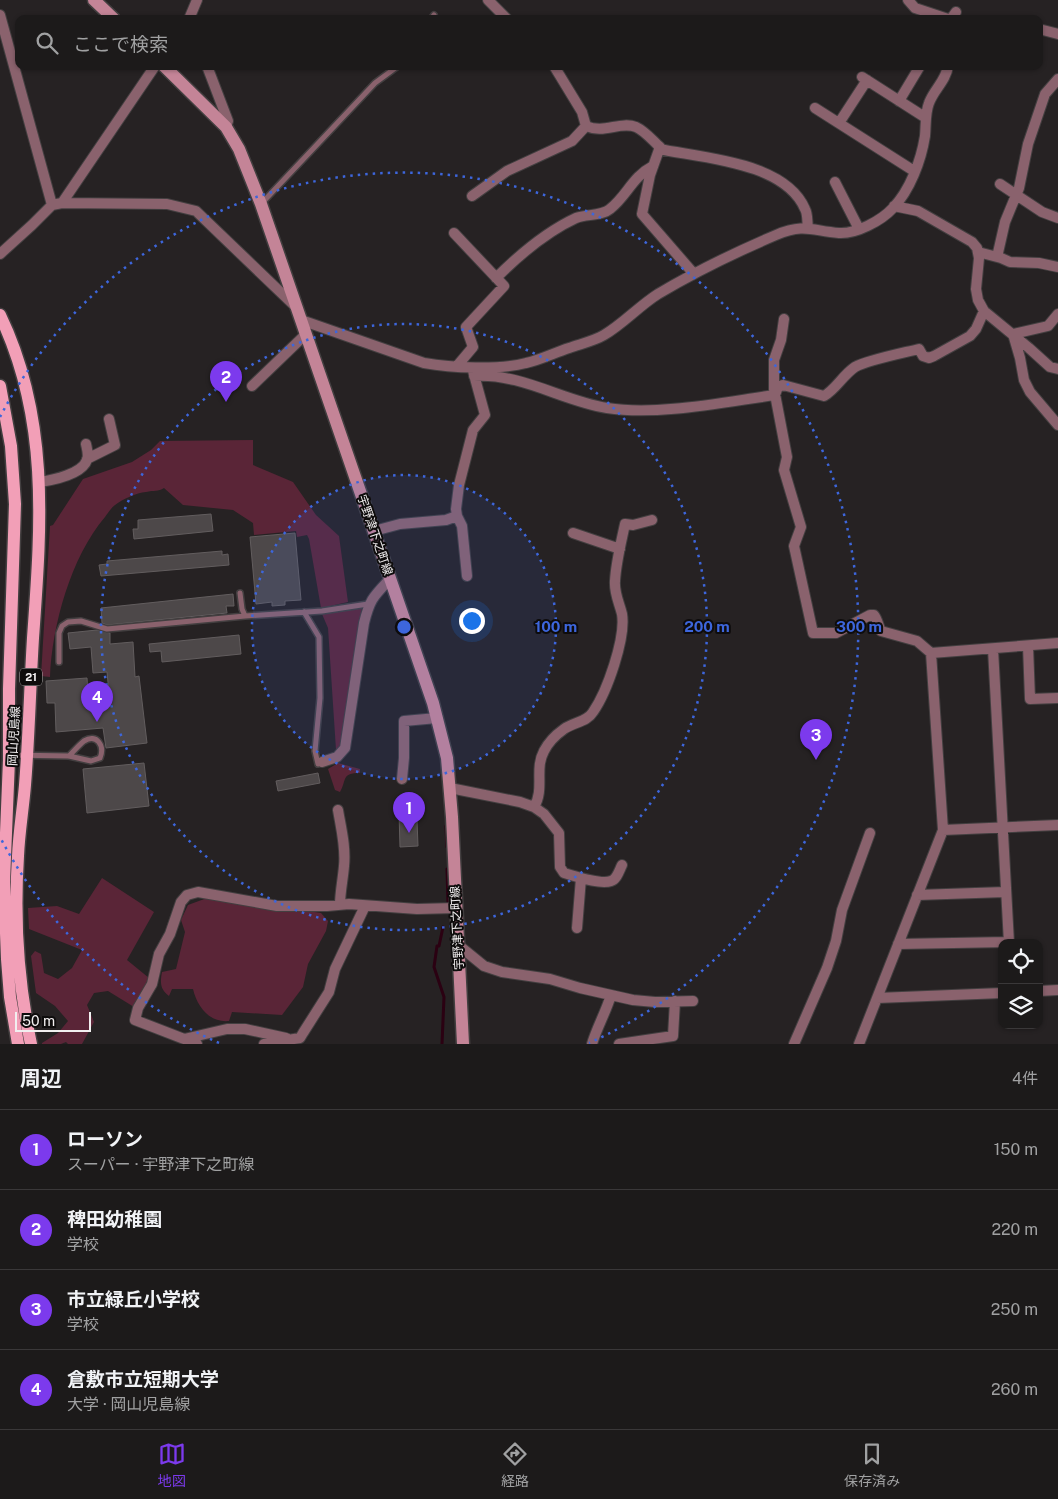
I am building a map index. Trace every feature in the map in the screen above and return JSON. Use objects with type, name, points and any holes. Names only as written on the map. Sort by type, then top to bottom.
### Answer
[{"type":"main road","points":[[94,0],[110,15]]},
{"type":"main road","name":"宇野津下之町線","points":[[168,70],[226,127],[240,149],[261,204],[437,718],[447,758],[450,788],[463,1044]]},
{"type":"main road","name":"岡山児島線","points":[[0,315],[24,376],[37,444],[40,482],[37,582],[27,755],[17,882],[19,959],[31,1044]]},
{"type":"main road","name":"岡山児島線","points":[[0,386],[12,446],[15,504],[4,721],[9,755],[4,882],[10,997],[18,1044]]},
{"type":"street","points":[[190,15],[197,0]]},
{"type":"street","points":[[908,0],[915,8],[943,15]]},
{"type":"street","points":[[490,1],[503,15]]},
{"type":"street","points":[[0,14],[15,64]]},
{"type":"street","points":[[1043,30],[1058,34]]},
{"type":"street","points":[[17,70],[57,204]]},
{"type":"street","points":[[0,254],[57,204],[152,70]]},
{"type":"street","points":[[209,70],[228,121],[226,127]]},
{"type":"street","points":[[556,70],[582,112],[586,126],[592,129],[604,129],[629,125],[638,128],[660,147],[650,175],[642,214],[694,274]]},
{"type":"street","points":[[899,101],[918,70]]},
{"type":"street","points":[[473,371],[526,363],[602,336],[642,305],[694,274],[777,235],[797,228],[841,233],[859,229],[882,217],[894,206],[914,172],[924,138],[931,98],[944,79],[947,70]]},
{"type":"street","points":[[839,123],[864,79],[926,118]]},
{"type":"street","points":[[997,257],[1005,222],[1019,188],[1028,144],[1045,94],[1058,79]]},
{"type":"street","points":[[815,108],[914,172]]},
{"type":"street","points":[[472,196],[507,171],[572,141],[586,126]]},
{"type":"street","points":[[659,150],[747,166],[767,173],[786,185],[799,198],[806,210],[808,228]]},
{"type":"street","points":[[496,278],[516,258],[578,217],[609,211],[642,172],[653,166]]},
{"type":"street","points":[[835,182],[859,229]]},
{"type":"street","points":[[1000,184],[1042,212],[1058,218]]},
{"type":"street","points":[[57,204],[167,204],[196,212],[299,315],[424,364],[457,366],[486,375],[510,379],[608,408],[670,409],[775,395]]},
{"type":"street","points":[[894,206],[918,211],[972,242],[978,252],[976,289],[978,300],[984,311],[1050,367],[1058,369]]},
{"type":"street","points":[[454,233],[504,286],[466,327],[473,346],[457,366]]},
{"type":"street","points":[[978,252],[1010,262],[1039,263],[1058,267]]},
{"type":"street","points":[[775,395],[778,387],[783,385],[824,396],[856,366],[919,349],[923,356],[928,358],[934,356],[970,336],[976,329],[984,311]]},
{"type":"street","points":[[1013,334],[1048,326],[1058,314]]},
{"type":"street","points":[[784,319],[774,367],[775,395],[787,457],[784,470],[801,527],[794,546],[813,633],[836,634],[870,615],[874,615],[882,632],[917,641],[931,653],[1058,643]]},
{"type":"street","points":[[252,386],[306,334]]},
{"type":"street","points":[[1013,334],[1024,380],[1030,392],[1058,425]]},
{"type":"street","points":[[467,576],[462,526],[456,509],[459,485],[473,430],[485,415],[473,371]]},
{"type":"street","points":[[87,459],[115,445],[108,419]]},
{"type":"street","points":[[40,482],[73,473],[87,462],[86,444]]},
{"type":"street","points":[[374,531],[400,524],[446,520],[457,516]]},
{"type":"street","points":[[534,807],[539,798],[540,761],[543,752],[550,742],[564,729],[587,719],[593,712],[607,684],[622,634],[622,615],[615,594],[614,581],[625,524],[633,525],[652,520]]},
{"type":"street","points":[[573,533],[620,549]]},
{"type":"street","points":[[322,762],[337,757],[345,748],[368,604],[390,579]]},
{"type":"street","points":[[1028,646],[1030,699],[1058,699]]},
{"type":"street","points":[[993,649],[1008,939]]},
{"type":"street","points":[[859,1044],[943,830],[931,653]]},
{"type":"street","points":[[402,779],[404,721],[437,718]]},
{"type":"street","points":[[450,788],[520,802],[534,807],[544,814],[558,833],[560,867],[564,874],[597,882],[610,882],[616,878],[622,865]]},
{"type":"street","points":[[338,810],[343,838],[344,864],[340,905]]},
{"type":"street","points":[[943,830],[1058,825]]},
{"type":"street","points":[[794,1044],[827,968],[836,941],[842,910],[870,833]]},
{"type":"street","points":[[576,928],[581,878]]},
{"type":"street","points":[[197,1044],[135,1020],[138,1008],[152,984],[159,954],[170,934],[181,902],[187,895],[198,892],[277,906],[349,904],[417,909],[456,908]]},
{"type":"street","points":[[917,895],[1005,892]]},
{"type":"street","points":[[264,1044],[300,1038],[329,992],[335,968],[365,906]]},
{"type":"street","points":[[898,944],[998,942]]},
{"type":"street","points":[[458,944],[491,970],[550,979],[633,1000],[693,1001]]},
{"type":"street","points":[[1043,991],[1058,990]]},
{"type":"street","points":[[877,998],[998,993]]},
{"type":"street","points":[[592,1044],[598,1024],[606,1011],[611,995]]},
{"type":"street","points":[[619,1044],[673,1036],[675,1001]]},
{"type":"street","points":[[184,1039],[227,1028],[245,1028],[289,1039]]},
{"type":"lane","points":[[261,204],[375,82],[392,70]]},
{"type":"lane","points":[[240,593],[242,609],[246,616]]},
{"type":"lane","points":[[59,662],[59,633],[62,626],[68,622],[81,621],[108,630],[304,612],[368,604]]},
{"type":"lane","points":[[304,612],[319,637],[320,698],[315,751],[318,764],[322,762]]},
{"type":"lane","points":[[9,755],[69,756],[91,761],[100,758],[102,755],[102,745],[95,739],[86,740],[69,756]]},
{"type":"shaded area","points":[[253,440],[253,465],[293,482],[316,515],[339,536],[348,602],[321,608],[307,535],[297,537],[296,531],[254,535],[253,523],[233,510],[183,505],[164,488],[142,493],[134,495],[114,506],[93,533],[82,552],[73,571],[59,614],[50,677],[41,676],[50,526],[53,525],[83,479],[132,462],[151,450],[160,441]]},
{"type":"shaded area","points":[[362,608],[342,747],[336,750],[328,628],[322,614]]},
{"type":"shaded area","points":[[338,763],[360,769],[360,773],[347,776],[340,792],[335,790],[328,769]]},
{"type":"shaded area","points":[[102,878],[154,912],[127,960],[149,978],[149,982],[134,1007],[108,991],[94,993],[87,1005],[94,1022],[82,1044],[68,1044],[66,1042],[61,1044],[42,1044],[58,1033],[68,1021],[55,1006],[36,993],[31,956],[35,951],[41,954],[44,973],[58,979],[72,968],[82,950],[29,929],[28,908],[57,906],[79,914]]},
{"type":"shaded area","points":[[207,898],[321,913],[328,921],[326,931],[308,964],[303,987],[282,1015],[232,1012],[229,1021],[222,1021],[215,1019],[205,1012],[193,989],[172,989],[169,996],[162,988],[162,972],[176,969],[185,932],[181,920],[188,905]]},
{"type":"building","points":[[211,514],[213,531],[134,539],[133,529],[138,529],[138,520]]},
{"type":"building","points":[[295,533],[301,600],[285,601],[285,605],[272,606],[272,602],[256,604],[250,537]]},
{"type":"building","points":[[222,551],[222,555],[228,554],[229,565],[101,576],[99,565],[107,564],[107,561]]},
{"type":"building","points":[[233,594],[234,606],[226,606],[227,613],[107,625],[102,623],[101,608]]},
{"type":"building","points":[[97,630],[110,633],[110,644],[133,642],[135,677],[139,676],[147,743],[106,748],[103,728],[56,732],[55,703],[47,703],[46,681],[87,678],[88,694],[109,693],[107,672],[93,673],[91,647],[70,649],[68,633]]},
{"type":"building","points":[[239,635],[241,654],[162,662],[161,651],[150,652],[149,644]]},
{"type":"building","points":[[144,763],[149,806],[87,813],[83,769]]},
{"type":"building","points":[[318,773],[320,783],[278,791],[276,781]]},
{"type":"building","points":[[399,813],[415,813],[418,846],[400,847]]},
{"type":"waterway","points":[[446,826],[447,847]]},
{"type":"waterway","points":[[447,869],[448,904]]},
{"type":"waterway","points":[[442,1044],[444,997],[434,967],[437,946],[439,946],[443,927]]},
{"type":"place","name":"稗田幼稚園","points":[[226,402]]},
{"type":"place","name":"倉敷市立短期大学","points":[[97,722]]},
{"type":"place","name":"市立緑丘小学校","points":[[816,760]]},
{"type":"place","name":"ローソン","points":[[409,833]]}]
